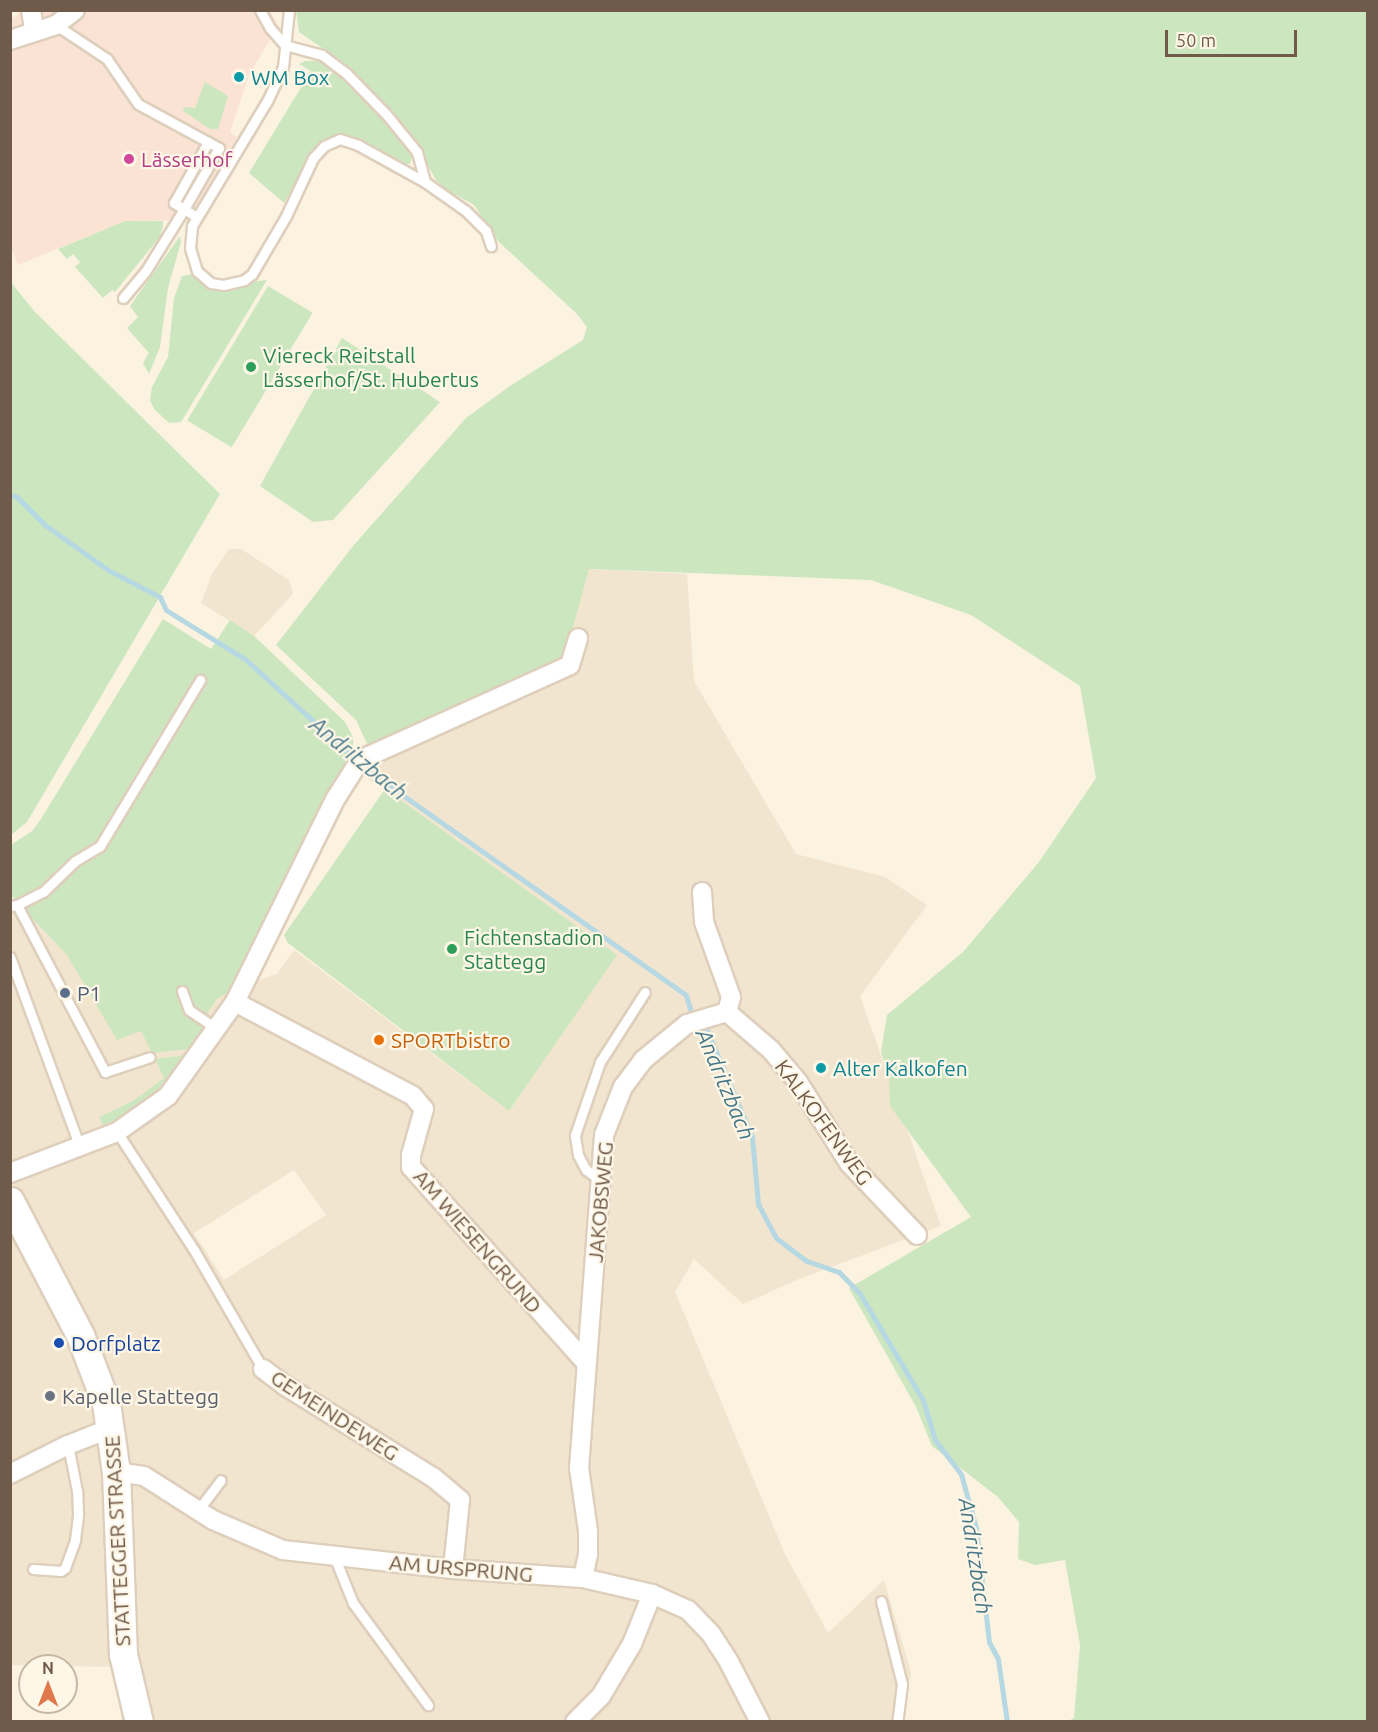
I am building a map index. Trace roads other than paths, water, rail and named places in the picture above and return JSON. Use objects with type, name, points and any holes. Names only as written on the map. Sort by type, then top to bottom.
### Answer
[{"type":"main road","name":"STATTEGGER STRASSE","points":[[10,1201],[80,1335],[99,1380],[111,1428],[116,1472],[123,1654],[139,1722]]},
{"type":"street","points":[[31,10],[34,30]]},
{"type":"street","points":[[10,40],[34,30],[56,25],[75,10]]},
{"type":"street","points":[[10,1173],[117,1132],[168,1096],[235,1002],[336,798],[360,760],[570,665],[578,638]]},
{"type":"street","points":[[702,892],[704,922],[731,997],[719,1013]]},
{"type":"street","name":"AM WIESENGRUND","points":[[235,1002],[413,1096],[424,1108],[411,1155],[411,1167],[586,1363]]},
{"type":"street","name":"JAKOBSWEG","points":[[583,1578],[588,1554],[588,1530],[579,1468],[604,1135],[623,1088],[643,1060],[687,1024],[719,1013]]},
{"type":"street","name":"KALKOFENWEG","points":[[719,1013],[771,1050],[798,1082],[849,1163],[917,1235]]},
{"type":"street","name":"GEMEINDEWEG","points":[[263,1369],[284,1385],[434,1478],[460,1500],[453,1569]]},
{"type":"street","points":[[14,1468],[111,1428]]},
{"type":"street","name":"AM URSPRUNG","points":[[116,1472],[144,1476],[222,1524],[283,1550],[453,1569],[583,1578],[652,1594],[688,1610],[711,1634],[729,1662],[760,1722]]},
{"type":"street","points":[[575,1722],[601,1696],[632,1644],[652,1594]]},
{"type":"lane","points":[[260,10],[270,28],[285,45],[322,55],[346,73],[386,114],[417,152],[425,182]]},
{"type":"lane","points":[[289,10],[283,67],[267,101],[197,217],[189,238],[192,260],[197,271],[211,283],[234,284],[244,280],[256,268],[286,216],[313,158],[332,141],[348,140],[425,182],[466,211],[486,231],[491,246]]},
{"type":"lane","points":[[56,25],[106,59],[125,82],[138,104],[233,156]]},
{"type":"lane","points":[[197,217],[174,203],[208,142]]},
{"type":"lane","points":[[123,298],[145,272],[219,148]]},
{"type":"lane","points":[[150,1057],[105,1072],[14,905],[43,892],[75,861],[100,846],[200,680]]},
{"type":"lane","points":[[10,957],[80,1146]]},
{"type":"lane","points":[[182,991],[189,1010],[217,1029]]},
{"type":"lane","points":[[600,1180],[586,1170],[578,1155],[575,1135],[600,1062],[645,993]]},
{"type":"lane","name":"GEMEINDEWEG","points":[[117,1132],[194,1250],[263,1369]]},
{"type":"lane","points":[[33,1569],[61,1571],[65,1568],[75,1540],[78,1514],[77,1491],[68,1445]]},
{"type":"lane","points":[[199,1509],[221,1480]]},
{"type":"lane","points":[[334,1556],[353,1603],[428,1705]]},
{"type":"lane","points":[[881,1601],[902,1684],[897,1722]]},
{"type":"waterway","name":"Andritzbach","points":[[10,495],[17,497],[45,525],[108,570],[160,597],[166,610],[245,659],[367,770],[686,995],[691,1013],[695,1017]]},
{"type":"waterway","name":"Andritzbach","points":[[702,1024],[706,1028],[752,1137],[758,1204],[776,1238],[807,1261],[839,1272],[860,1294],[923,1400],[935,1440],[961,1474],[976,1528],[989,1642],[998,1659],[1007,1722]]},
{"type":"place","name":"WM Box","points":[[239,77]]},
{"type":"place","name":"Lässerhof","points":[[129,159]]},
{"type":"place","name":"Viereck Reitstall Lässerhof/St. Hubertus","points":[[251,367]]},
{"type":"place","name":"Fichtenstadion Stattegg","points":[[452,949]]},
{"type":"place","name":"P1","points":[[65,993]]},
{"type":"place","name":"SPORTbistro","points":[[379,1040]]},
{"type":"place","name":"Alter Kalkofen","points":[[821,1068]]},
{"type":"place","name":"Dorfplatz","points":[[59,1343]]},
{"type":"place","name":"Kapelle Stattegg","points":[[50,1396]]}]
